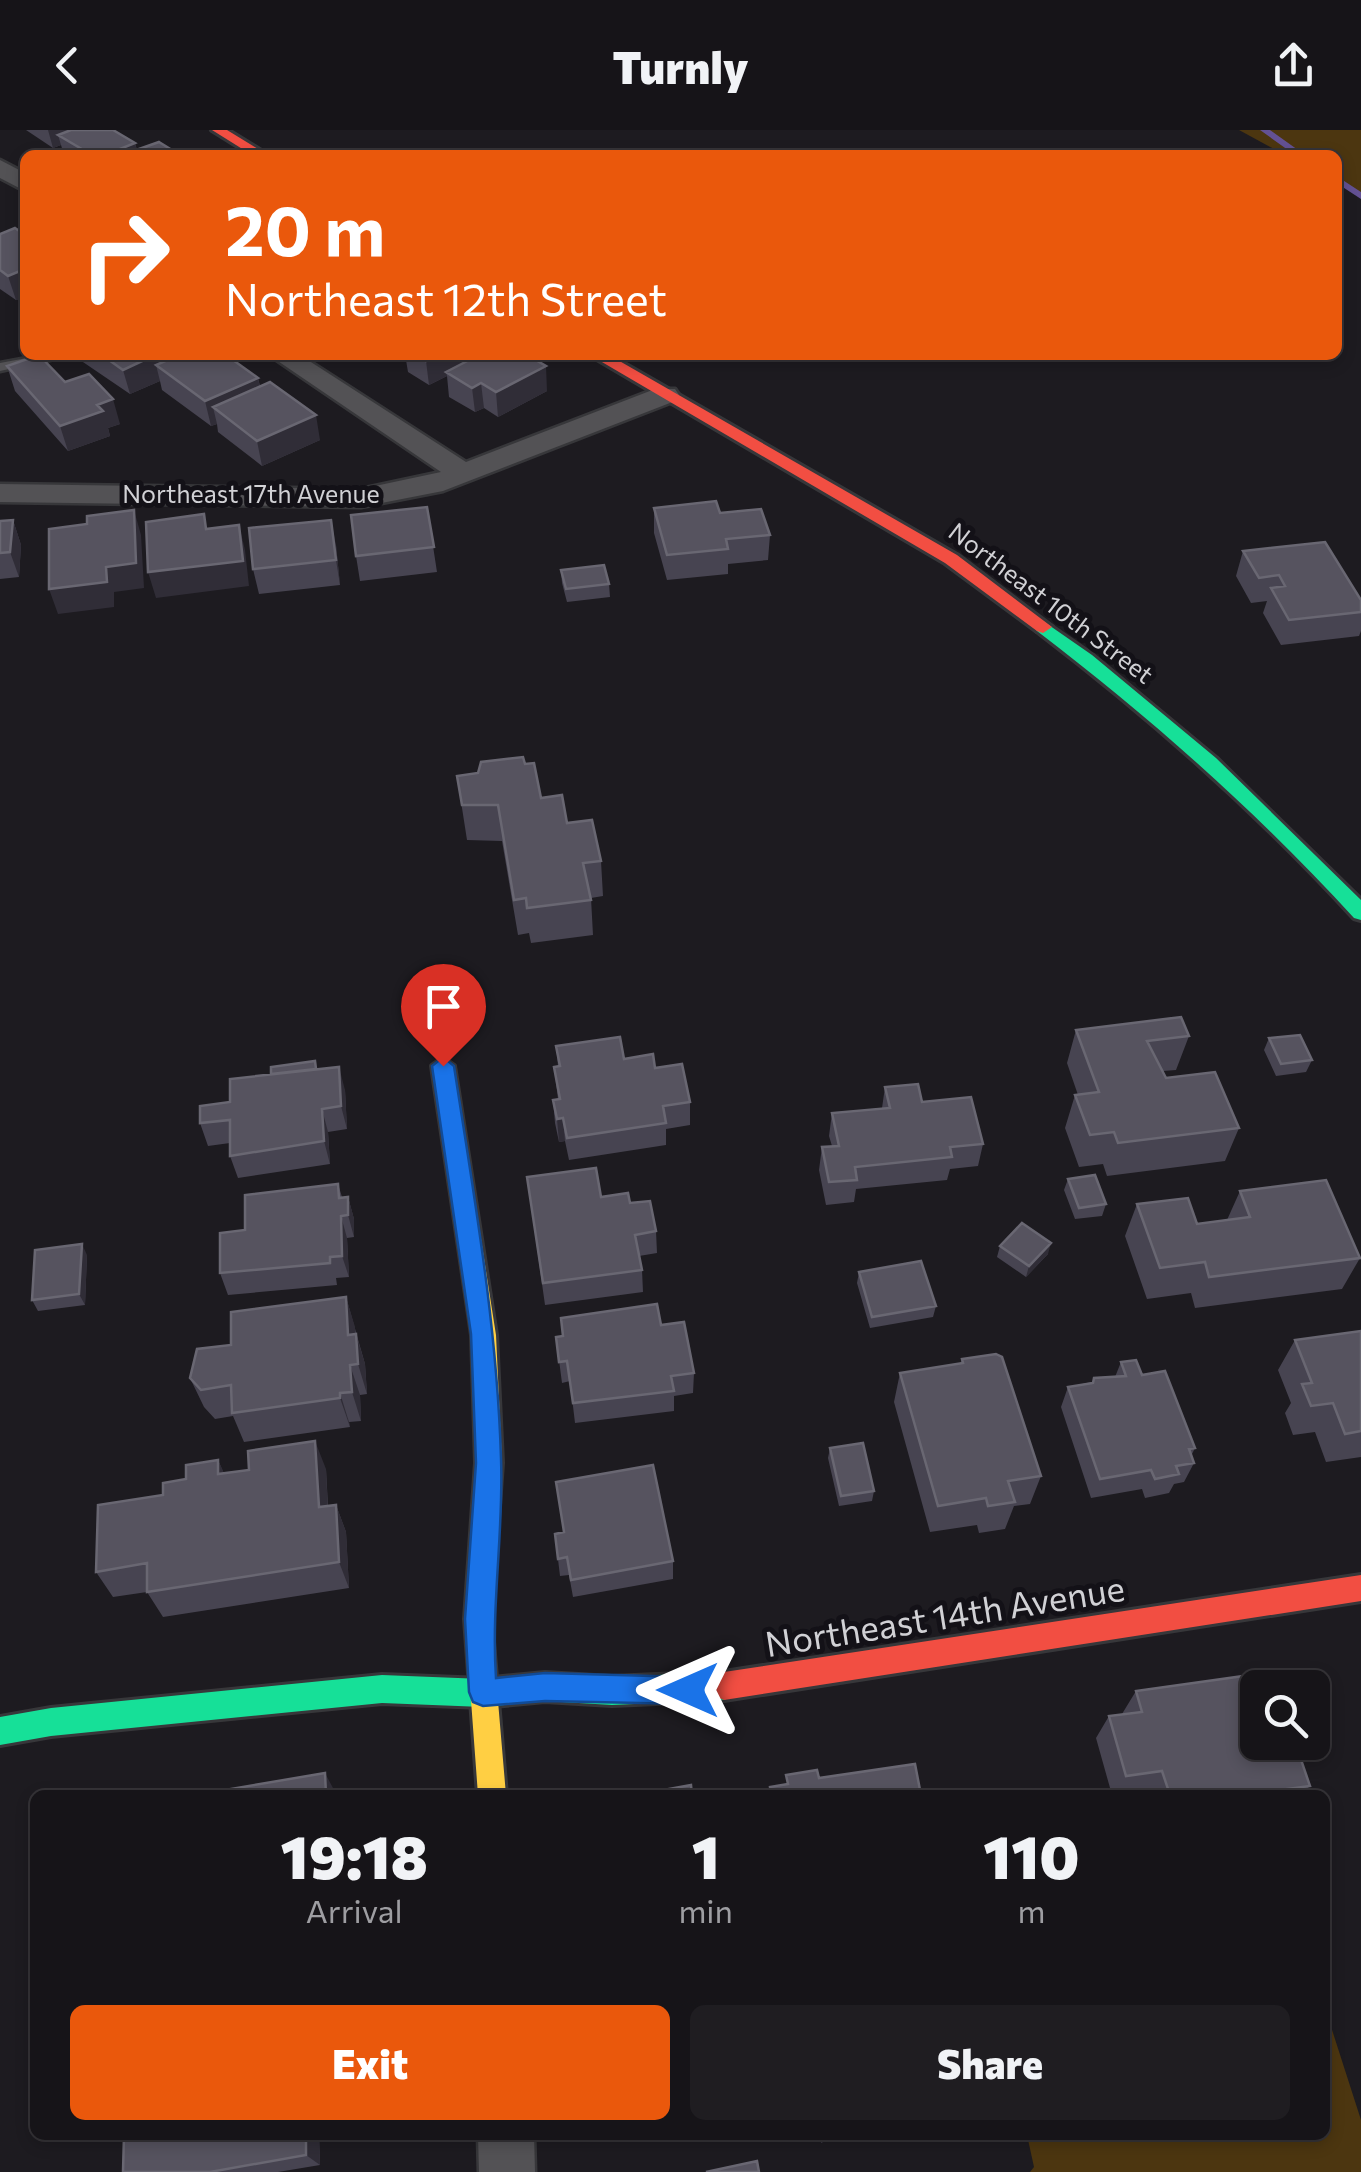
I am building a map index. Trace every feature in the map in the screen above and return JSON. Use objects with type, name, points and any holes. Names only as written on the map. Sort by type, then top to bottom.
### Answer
[{"type":"street","points":[[218,130],[252,150]]},
{"type":"street","points":[[290,360],[463,473]]},
{"type":"street","name":"Northeast 10th Street","points":[[606,360],[966,570],[1103,672],[1201,755],[1319,866],[1361,913]]},
{"type":"street","name":"Northeast 17th Avenue","points":[[0,493],[361,498],[404,492],[665,395]]},
{"type":"street","points":[[443,1066],[484,1334],[489,1463],[478,1619],[492,1790]]},
{"type":"street","name":"Northeast 14th Avenue","points":[[0,1731],[51,1722],[382,1689],[483,1692],[545,1687],[612,1691],[736,1686],[1361,1588]]},
{"type":"street","points":[[506,2140],[507,2172]]},
{"type":"lane","points":[[0,367],[37,360]]},
{"type":"shaded area","points":[[1239,130],[1361,130],[1361,196],[1342,186],[1342,150],[1276,150]]},
{"type":"shaded area","points":[[1330,2024],[1361,2120],[1361,2172],[1030,2172],[1034,2167],[1028,2140],[1330,2140]]},
{"type":"building","points":[[71,130],[113,130],[135,143],[118,150],[84,150],[58,135]]},
{"type":"building","points":[[159,142],[172,150],[136,150]]},
{"type":"building","points":[[15,228],[20,232],[20,271],[8,276],[0,270],[0,234]]},
{"type":"building","points":[[24,360],[44,360],[65,382],[89,374],[113,399],[97,405],[103,411],[60,426],[7,366]]},
{"type":"building","points":[[109,360],[144,360],[123,370]]},
{"type":"building","points":[[168,360],[233,360],[258,378],[205,401],[156,365]]},
{"type":"building","points":[[469,360],[536,360],[546,366],[496,392],[481,383],[472,388],[446,372]]},
{"type":"building","points":[[270,382],[316,415],[257,441],[213,407]]},
{"type":"building","points":[[716,501],[720,513],[761,509],[770,535],[726,539],[728,549],[667,555],[654,508]]},
{"type":"building","points":[[427,507],[434,547],[356,556],[351,515]]},
{"type":"building","points":[[134,510],[136,563],[106,567],[107,582],[49,589],[49,529],[87,524],[87,516]]},
{"type":"building","points":[[204,514],[206,529],[239,525],[243,561],[148,572],[146,522]]},
{"type":"building","points":[[13,520],[10,552],[0,553],[0,521]]},
{"type":"building","points":[[331,520],[336,560],[253,569],[249,528]]},
{"type":"building","points":[[1325,542],[1361,600],[1361,612],[1289,620],[1271,588],[1285,586],[1279,575],[1259,578],[1243,551]]},
{"type":"building","points":[[604,565],[609,584],[566,589],[561,570]]},
{"type":"building","points":[[523,757],[525,764],[534,763],[541,798],[562,795],[567,823],[592,820],[601,861],[583,863],[591,900],[527,908],[526,898],[514,900],[498,805],[462,805],[457,776],[478,773],[481,762]]},
{"type":"building","points":[[1181,1017],[1189,1036],[1147,1041],[1166,1078],[1215,1072],[1239,1128],[1118,1143],[1114,1132],[1090,1135],[1075,1095],[1099,1092],[1076,1030]]},
{"type":"building","points":[[1300,1035],[1312,1060],[1281,1064],[1269,1038]]},
{"type":"building","points":[[620,1037],[624,1059],[653,1054],[655,1068],[682,1064],[690,1102],[663,1106],[666,1123],[567,1138],[563,1118],[557,1119],[553,1100],[560,1099],[554,1067],[560,1066],[556,1046]]},
{"type":"building","points":[[315,1061],[316,1069],[271,1074],[271,1067]]},
{"type":"building","points":[[339,1067],[341,1106],[322,1109],[324,1141],[230,1156],[230,1120],[200,1123],[200,1106],[230,1102],[230,1079]]},
{"type":"building","points":[[918,1084],[922,1102],[971,1097],[983,1144],[950,1147],[952,1157],[855,1167],[857,1180],[829,1182],[822,1147],[839,1146],[832,1113],[890,1108],[885,1087]]},
{"type":"building","points":[[596,1168],[601,1197],[628,1193],[630,1203],[650,1201],[656,1231],[635,1235],[642,1270],[543,1283],[527,1177]]},
{"type":"building","points":[[1095,1175],[1106,1204],[1079,1208],[1068,1179]]},
{"type":"building","points":[[1326,1180],[1360,1258],[1209,1277],[1205,1262],[1160,1268],[1137,1204],[1188,1198],[1197,1224],[1250,1217],[1240,1191]]},
{"type":"building","points":[[338,1184],[339,1198],[348,1197],[348,1215],[341,1216],[342,1256],[330,1257],[330,1263],[220,1273],[220,1233],[245,1230],[245,1195]]},
{"type":"building","points":[[1022,1223],[1051,1243],[1029,1266],[1000,1246]]},
{"type":"building","points":[[82,1244],[79,1294],[32,1300],[35,1250]]},
{"type":"building","points":[[921,1261],[936,1306],[872,1317],[859,1272]]},
{"type":"building","points":[[346,1297],[348,1335],[356,1334],[358,1364],[350,1365],[352,1392],[340,1393],[340,1398],[232,1413],[231,1385],[201,1390],[190,1378],[197,1349],[231,1345],[231,1312]]},
{"type":"building","points":[[657,1304],[661,1325],[684,1322],[694,1373],[671,1376],[674,1391],[573,1403],[567,1361],[559,1362],[556,1337],[563,1336],[561,1318]]},
{"type":"building","points":[[1361,1331],[1361,1431],[1345,1434],[1333,1403],[1311,1406],[1302,1384],[1312,1383],[1295,1340]]},
{"type":"building","points":[[996,1354],[1002,1357],[1041,1476],[1008,1481],[1015,1502],[988,1506],[986,1498],[938,1506],[900,1373]]},
{"type":"building","points":[[1136,1360],[1142,1375],[1165,1371],[1195,1448],[1189,1449],[1194,1463],[1176,1466],[1179,1474],[1155,1479],[1151,1470],[1100,1479],[1068,1387],[1093,1383],[1094,1378],[1126,1376],[1121,1362]]},
{"type":"building","points":[[315,1441],[319,1507],[336,1505],[339,1562],[147,1592],[147,1563],[96,1572],[98,1505],[163,1495],[163,1483],[186,1479],[186,1465],[218,1460],[218,1474],[249,1470],[248,1451]]},
{"type":"building","points":[[863,1443],[874,1491],[841,1496],[830,1448]]},
{"type":"building","points":[[653,1465],[673,1561],[571,1580],[567,1557],[558,1559],[555,1534],[564,1532],[556,1482]]},
{"type":"building","points":[[1240,1677],[1240,1760],[1301,1760],[1310,1786],[1280,1790],[1168,1790],[1162,1771],[1126,1776],[1109,1716],[1142,1712],[1136,1691]]},
{"type":"building","points":[[915,1764],[920,1790],[770,1790],[788,1784],[786,1775],[817,1770],[819,1778]]},
{"type":"building","points":[[325,1773],[326,1790],[225,1790]]},
{"type":"building","points":[[691,1785],[692,1790],[664,1790]]},
{"type":"building","points":[[124,2140],[306,2140],[306,2155],[210,2172],[123,2172]]},
{"type":"building","points":[[757,2161],[759,2172],[706,2172]]},
{"type":"waterway","points":[[1264,130],[1294,150]]},
{"type":"waterway","points":[[1342,183],[1361,196]]},
{"type":"traffic: fast","points":[[1043,627],[1209,762],[1361,913]]},
{"type":"traffic: fast","points":[[0,1731],[51,1722],[382,1689],[483,1693],[545,1687],[612,1691],[724,1686]]},
{"type":"traffic: slow","points":[[443,1066],[484,1335],[489,1463],[478,1619],[492,1790]]},
{"type":"traffic: jam","points":[[218,130],[252,150]]},
{"type":"traffic: jam","points":[[607,360],[951,559],[1043,627]]},
{"type":"traffic: jam","points":[[724,1686],[1361,1588]]},
{"type":"route","points":[[443,1066],[484,1334],[489,1463],[478,1619],[483,1692],[545,1687],[688,1690]]}]
